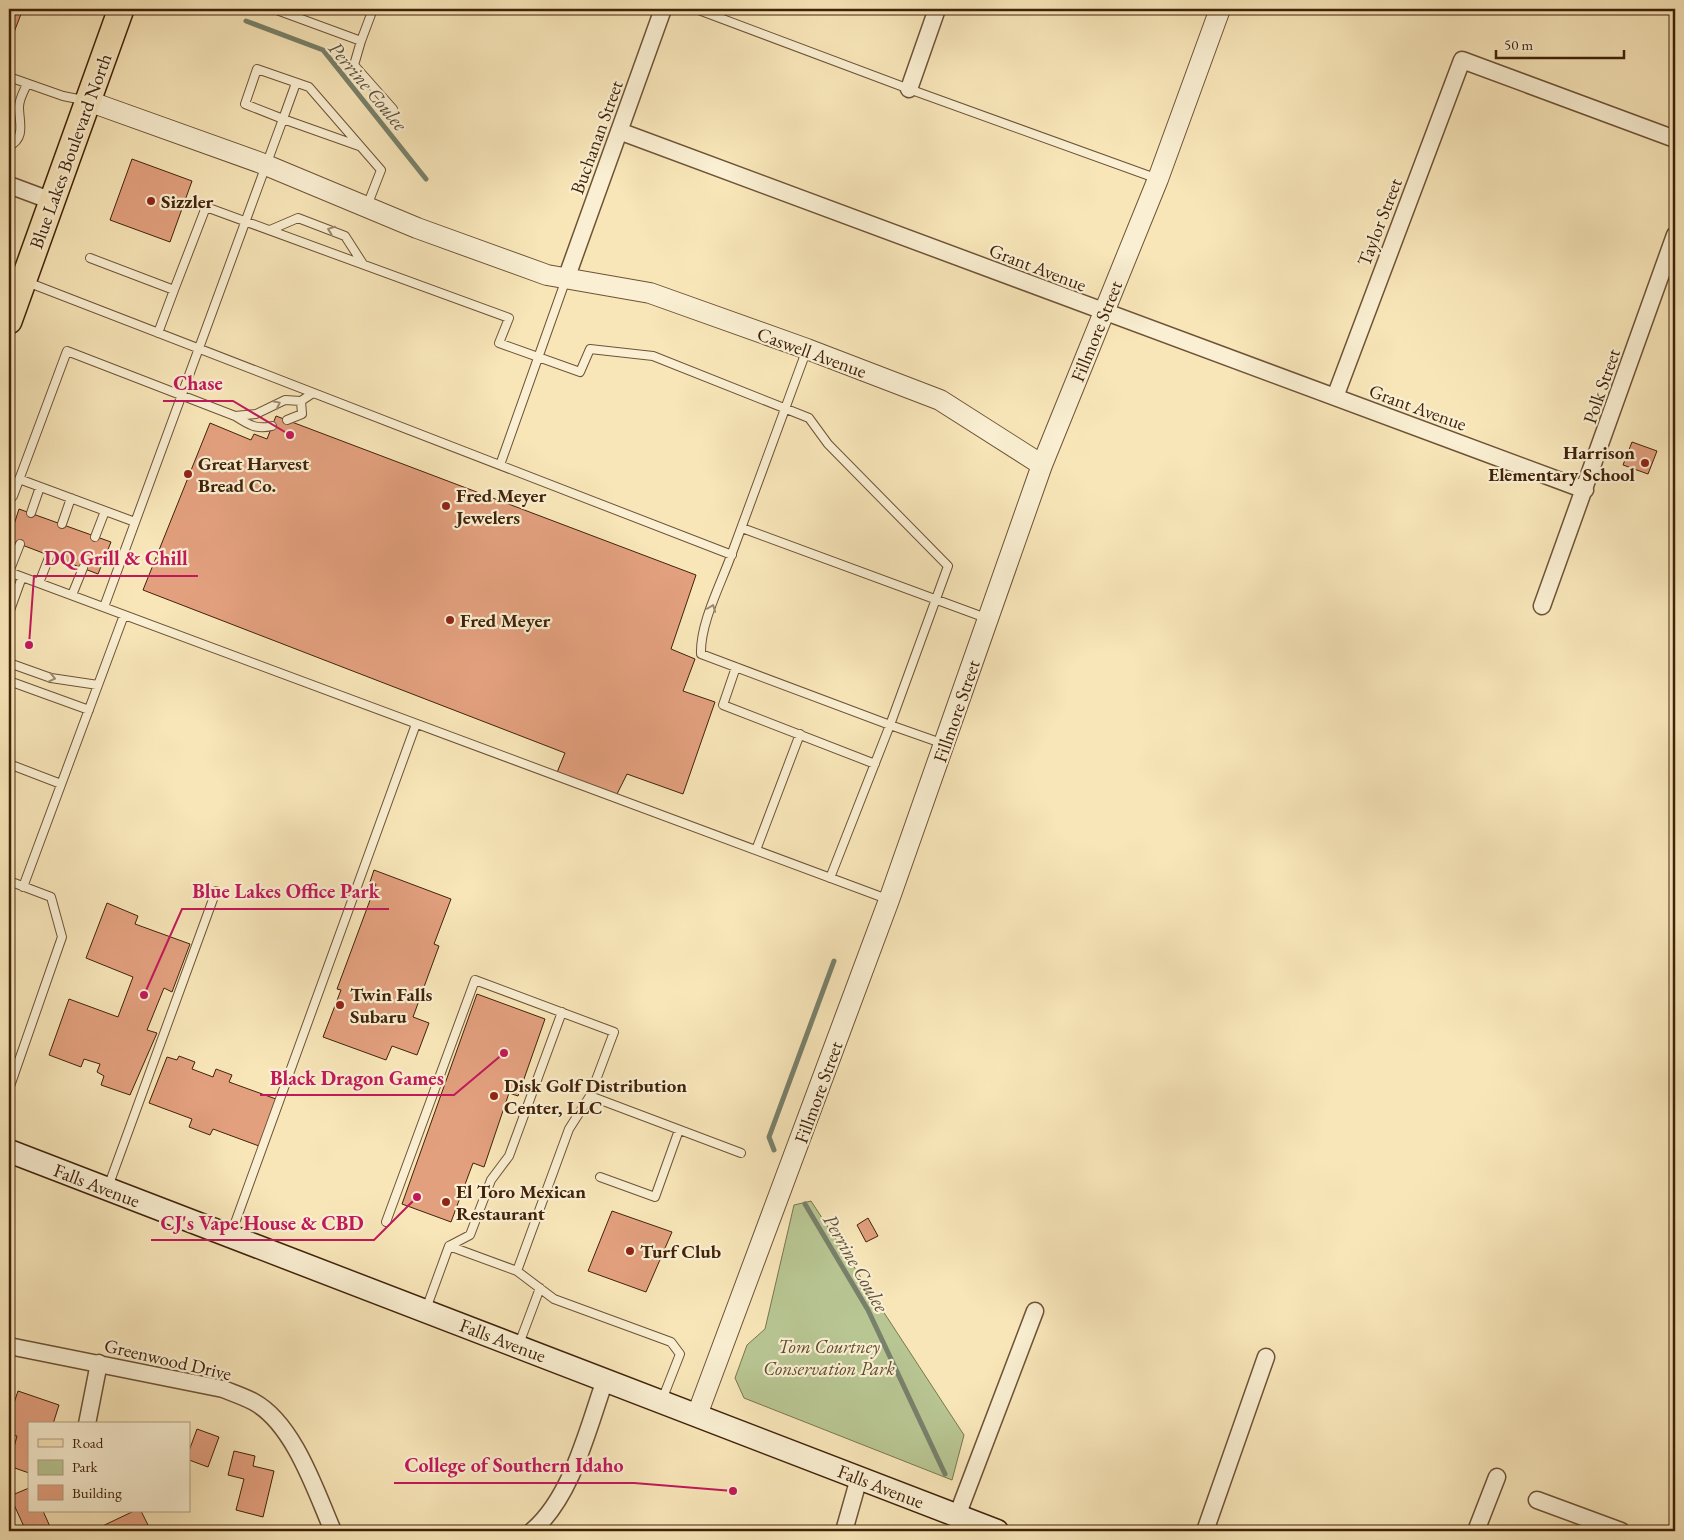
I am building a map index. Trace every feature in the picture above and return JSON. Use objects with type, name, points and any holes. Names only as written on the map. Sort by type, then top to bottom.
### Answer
[{"type":"main road","name":"Blue Lakes Boulevard North","points":[[9,321],[121,9]]},
{"type":"main road","name":"Falls Avenue","points":[[9,1151],[997,1531]]},
{"type":"street","name":"Buchanan Street","points":[[566,279],[664,9]]},
{"type":"street","points":[[909,89],[937,9]]},
{"type":"street","name":"Fillmore Street","points":[[697,1415],[889,900],[1042,465],[1102,312],[1158,178],[1220,9]]},
{"type":"street","name":"Taylor Street","points":[[1334,397],[1462,60],[1675,138]]},
{"type":"street","name":"Caswell Avenue","points":[[88,101],[267,165],[417,228],[547,275],[650,293],[807,349],[940,400],[1042,465]]},
{"type":"street","name":"Grant Avenue","points":[[619,131],[1585,490]]},
{"type":"street","points":[[9,185],[52,200]]},
{"type":"street","name":"Polk Street","points":[[1542,606],[1675,235]]},
{"type":"street","points":[[957,1516],[1035,1311]]},
{"type":"street","name":"Greenwood Drive","points":[[9,1346],[223,1389],[255,1402],[270,1414],[300,1453],[332,1531]]},
{"type":"street","points":[[1206,1531],[1266,1356]]},
{"type":"street","points":[[87,1422],[99,1363]]},
{"type":"street","points":[[532,1531],[558,1499],[576,1463],[605,1380]]},
{"type":"street","points":[[1476,1531],[1498,1477]]},
{"type":"street","points":[[844,1531],[860,1478]]},
{"type":"street","points":[[1537,1500],[1621,1531]]},
{"type":"lane","points":[[274,9],[361,41]]},
{"type":"lane","points":[[373,9],[354,65],[394,108]]},
{"type":"lane","points":[[696,9],[909,89],[1158,178]]},
{"type":"lane","points":[[360,147],[244,104],[257,69],[309,87],[381,170],[366,207]]},
{"type":"lane","points":[[9,77],[63,96],[88,101]]},
{"type":"lane","points":[[104,607],[296,82]]},
{"type":"lane","points":[[9,146],[18,138],[22,125],[20,102],[27,84]]},
{"type":"lane","points":[[158,333],[206,207],[508,318],[499,343],[580,372],[590,348],[653,356],[809,418],[828,444],[948,566],[890,725],[830,878]]},
{"type":"lane","points":[[270,230],[298,218],[345,236],[363,264]]},
{"type":"lane","points":[[90,258],[174,290]]},
{"type":"lane","points":[[500,465],[566,279]]},
{"type":"lane","points":[[23,281],[732,555]]},
{"type":"lane","points":[[807,349],[701,638],[702,654],[944,744]]},
{"type":"lane","points":[[9,500],[19,479],[67,351],[183,394],[235,416],[249,426],[260,429],[272,426]]},
{"type":"lane","points":[[235,416],[256,414],[285,400],[301,401],[313,393]]},
{"type":"lane","points":[[287,420],[302,414],[301,401]]},
{"type":"lane","points":[[19,479],[135,522]]},
{"type":"lane","points":[[31,513],[40,487]]},
{"type":"lane","points":[[62,524],[71,498]]},
{"type":"lane","points":[[95,536],[105,511]]},
{"type":"lane","points":[[742,528],[988,619]]},
{"type":"lane","points":[[20,544],[9,572],[889,900]]},
{"type":"lane","points":[[40,583],[50,555]]},
{"type":"lane","points":[[72,595],[83,568]]},
{"type":"lane","points":[[9,613],[22,577]]},
{"type":"lane","points":[[23,887],[124,615]]},
{"type":"lane","points":[[9,663],[51,678],[98,685]]},
{"type":"lane","points":[[736,667],[723,705],[875,764]]},
{"type":"lane","points":[[9,681],[89,710]]},
{"type":"lane","points":[[230,1235],[416,724]]},
{"type":"lane","points":[[756,850],[800,734]]},
{"type":"lane","points":[[9,764],[62,784]]},
{"type":"lane","points":[[9,881],[51,898],[62,936],[12,1068],[9,1089]]},
{"type":"lane","points":[[107,1189],[216,891]]},
{"type":"lane","points":[[386,1222],[476,980],[562,1012],[614,1032],[590,1096],[569,1129],[517,1271]]},
{"type":"lane","points":[[425,1310],[449,1246],[470,1235],[491,1180],[509,1156],[562,1012]]},
{"type":"lane","points":[[590,1096],[741,1152]]},
{"type":"lane","points":[[600,1176],[655,1196],[680,1130]]},
{"type":"lane","points":[[449,1246],[517,1271],[554,1299],[671,1342],[680,1354],[662,1402]]},
{"type":"lane","points":[[519,1346],[540,1288]]},
{"type":"green space","name":"Tom Courtney Conservation Park","points":[[811,1201],[964,1435],[952,1480],[744,1398],[735,1378],[747,1345],[765,1329],[794,1205]]},
{"type":"building","points":[[9,9],[23,9],[11,40],[9,39]]},
{"type":"building","name":"Sizzler","points":[[132,159],[192,181],[170,242],[110,220]]},
{"type":"building","name":"Fred Meyer","points":[[276,416],[696,575],[671,649],[695,659],[683,691],[715,702],[683,794],[627,774],[616,796],[556,775],[565,753],[143,590],[210,423],[251,440],[254,434],[267,439]]},
{"type":"building","points":[[1632,442],[1657,451],[1648,474],[1623,465]]},
{"type":"building","points":[[19,509],[111,542],[98,574],[9,540]]},
{"type":"building","points":[[374,870],[451,899],[434,944],[439,946],[413,1017],[429,1023],[417,1055],[392,1046],[386,1060],[323,1037],[341,990],[337,989],[376,884],[370,882]]},
{"type":"building","points":[[107,903],[138,916],[135,924],[190,944],[172,992],[164,988],[147,1030],[157,1033],[130,1095],[101,1085],[104,1076],[97,1072],[100,1064],[84,1059],[81,1067],[49,1055],[69,999],[118,1017],[133,977],[86,958]]},
{"type":"building","points":[[477,994],[545,1019],[518,1096],[509,1093],[484,1167],[473,1163],[451,1222],[402,1204]]},
{"type":"building","points":[[179,1056],[195,1062],[192,1069],[213,1077],[216,1069],[232,1075],[229,1082],[276,1099],[259,1146],[213,1129],[210,1135],[189,1127],[192,1119],[149,1103],[167,1057],[177,1060]]},
{"type":"building","name":"Turf Club","points":[[612,1211],[672,1232],[646,1292],[588,1271]]},
{"type":"building","points":[[868,1218],[878,1236],[866,1242],[857,1225]]},
{"type":"building","points":[[18,1391],[59,1405],[54,1422],[28,1422],[28,1473],[9,1466],[17,1436],[9,1434],[9,1418]]},
{"type":"building","points":[[197,1429],[219,1437],[208,1467],[190,1460],[190,1448]]},
{"type":"building","points":[[234,1451],[255,1456],[253,1466],[274,1471],[263,1517],[236,1510],[244,1479],[228,1475]]},
{"type":"building","points":[[28,1488],[28,1512],[43,1512],[52,1531],[26,1531],[10,1496]]},
{"type":"building","points":[[132,1512],[142,1512],[151,1531],[92,1531]]},
{"type":"waterway","name":"Perrine Coulee","points":[[246,21],[323,50],[426,179]]},
{"type":"waterway","name":"Perrine Coulee","points":[[774,1150],[769,1137],[834,961]]},
{"type":"waterway","name":"Perrine Coulee","points":[[805,1204],[868,1310],[945,1474]]},
{"type":"place","name":"Sizzler","points":[[151,201]]},
{"type":"place","name":"Chase","points":[[290,435]]},
{"type":"place","name":"Harrison Elementary School","points":[[1645,463]]},
{"type":"place","name":"Great Harvest Bread Co.","points":[[188,474]]},
{"type":"place","name":"Fred Meyer Jewelers","points":[[446,506]]},
{"type":"place","name":"Fred Meyer","points":[[450,620]]},
{"type":"place","name":"DQ Grill & Chill","points":[[29,645]]},
{"type":"place","name":"Blue Lakes Office Park","points":[[144,995]]},
{"type":"place","name":"Twin Falls Subaru","points":[[340,1005]]},
{"type":"place","name":"Black Dragon Games","points":[[504,1053]]},
{"type":"place","name":"Disk Golf Distribution Center, LLC","points":[[494,1096]]},
{"type":"place","name":"CJ's Vape House & CBD","points":[[417,1197]]},
{"type":"place","name":"El Toro Mexican Restaurant","points":[[446,1202]]},
{"type":"place","name":"Turf Club","points":[[630,1251]]},
{"type":"place","name":"College of Southern Idaho","points":[[733,1491]]}]
